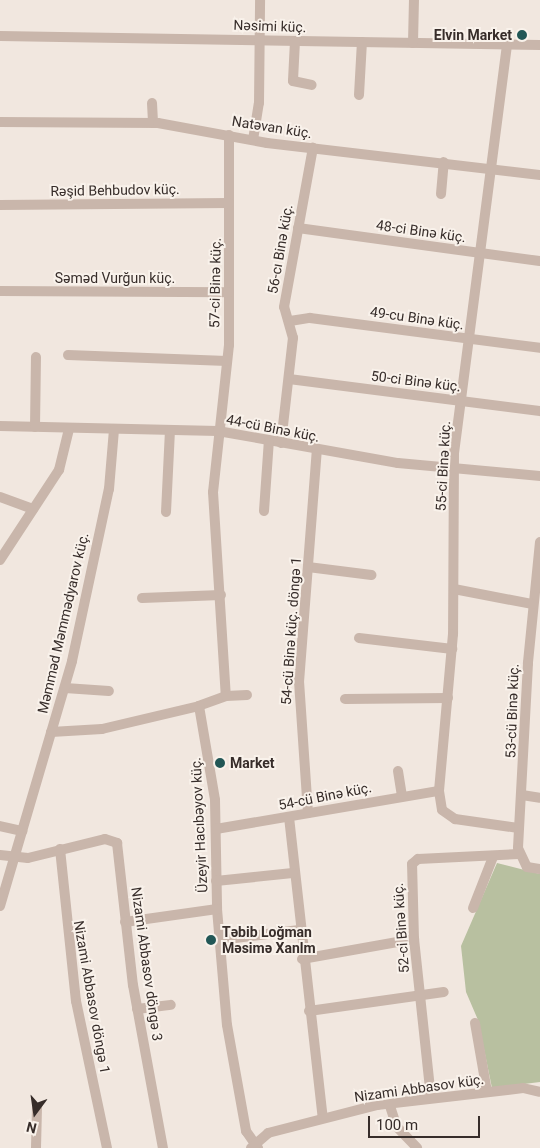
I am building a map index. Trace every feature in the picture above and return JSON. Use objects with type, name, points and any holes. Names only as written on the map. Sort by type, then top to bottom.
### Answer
[{"type":"street","points":[[253,140],[260,40],[260,0]]},
{"type":"street","points":[[413,43],[414,0]]},
{"type":"street","name":"Nəsimi küç.","points":[[0,36],[540,45]]},
{"type":"street","points":[[295,41],[294,81],[312,85]]},
{"type":"street","points":[[359,95],[362,42]]},
{"type":"street","name":"55-ci Binə küç.","points":[[507,44],[453,469],[454,589],[452,649],[439,791],[442,810],[455,819],[518,828]]},
{"type":"street","points":[[152,103],[153,123]]},
{"type":"street","name":"Natəvan küç.","points":[[0,122],[153,123],[313,148],[540,174]]},
{"type":"street","name":"57-ci Binə küç.","points":[[218,431],[227,361],[229,135]]},
{"type":"street","name":"56-cı Binə küç.","points":[[281,443],[293,338],[290,321],[284,307],[313,148]]},
{"type":"street","points":[[441,194],[444,162]]},
{"type":"street","name":"Rəşid Behbudov küç.","points":[[0,205],[229,203]]},
{"type":"street","name":"48-ci Binə küç.","points":[[298,228],[540,261]]},
{"type":"street","name":"Səməd Vurğun küç.","points":[[0,291],[229,292]]},
{"type":"street","name":"49-cu Binə küç.","points":[[290,321],[310,318],[540,348]]},
{"type":"street","points":[[68,355],[227,361]]},
{"type":"street","points":[[35,428],[36,357]]},
{"type":"street","name":"50-ci Binə küç.","points":[[289,379],[540,411]]},
{"type":"street","name":"44-cü Binə küç.","points":[[0,426],[218,431],[317,450],[453,469],[540,476]]},
{"type":"street","points":[[0,560],[59,470],[69,429]]},
{"type":"street","name":"Məmməd Məmmədyarov küç.","points":[[0,906],[64,688],[108,496],[114,430]]},
{"type":"street","points":[[166,512],[170,430]]},
{"type":"street","points":[[218,431],[213,492],[226,696]]},
{"type":"street","points":[[264,511],[269,440]]},
{"type":"street","name":"54-cü Binə küç. döngə 1","points":[[308,813],[298,682],[317,450]]},
{"type":"street","points":[[0,497],[34,509]]},
{"type":"street","name":"53-cü Binə küç.","points":[[519,854],[518,828],[522,795],[532,604],[540,542]]},
{"type":"street","points":[[308,567],[371,575]]},
{"type":"street","points":[[454,589],[532,604]]},
{"type":"street","points":[[142,598],[221,594]]},
{"type":"street","points":[[359,638],[452,649]]},
{"type":"street","points":[[64,688],[109,691]]},
{"type":"street","points":[[52,732],[102,729],[198,706],[226,696],[247,695]]},
{"type":"street","points":[[345,700],[448,698]]},
{"type":"street","name":"Üzeyir Hacıbəyov küç.","points":[[198,706],[210,750],[216,829],[219,940],[233,1065],[246,1130],[254,1146]]},
{"type":"street","points":[[398,771],[402,795]]},
{"type":"street","name":"54-cü Binə küç.","points":[[216,829],[402,795],[439,791]]},
{"type":"street","points":[[522,795],[540,798]]},
{"type":"street","points":[[289,816],[302,960],[323,1118]]},
{"type":"street","points":[[0,826],[22,831]]},
{"type":"street","name":"Nizami Abbasov döngə 3","points":[[0,855],[15,858],[105,839],[117,843],[124,922],[137,1009],[163,1148]]},
{"type":"street","name":"Nizami Abbasov döngə 1","points":[[60,849],[76,1001],[107,1148]]},
{"type":"street","points":[[519,854],[527,867],[540,869]]},
{"type":"street","name":"52-ci Binə küç.","points":[[432,1098],[414,939],[415,860],[519,854]]},
{"type":"street","points":[[472,908],[493,857]]},
{"type":"street","points":[[216,881],[293,872]]},
{"type":"street","points":[[124,922],[217,909]]},
{"type":"street","points":[[219,940],[299,930]]},
{"type":"street","points":[[302,960],[414,939]]},
{"type":"street","points":[[308,1011],[444,992]]},
{"type":"street","points":[[137,1009],[172,1005]]},
{"type":"street","points":[[475,1023],[487,1092]]},
{"type":"street","name":"Nizami Abbasov küç.","points":[[254,1146],[268,1133],[389,1103],[523,1088],[540,1092]]},
{"type":"street","points":[[389,1103],[397,1127],[417,1148]]},
{"type":"street","points":[[36,1108],[36,1148]]},
{"type":"green space","points":[[497,863],[540,874],[540,1082],[492,1088],[478,1020],[466,992],[461,946]]},
{"type":"place","name":"Elvin Market","points":[[522,35]]},
{"type":"place","name":"Market","points":[[220,763]]},
{"type":"place","name":"Təbib Loğman Məsimə Xanlm","points":[[211,940]]}]
